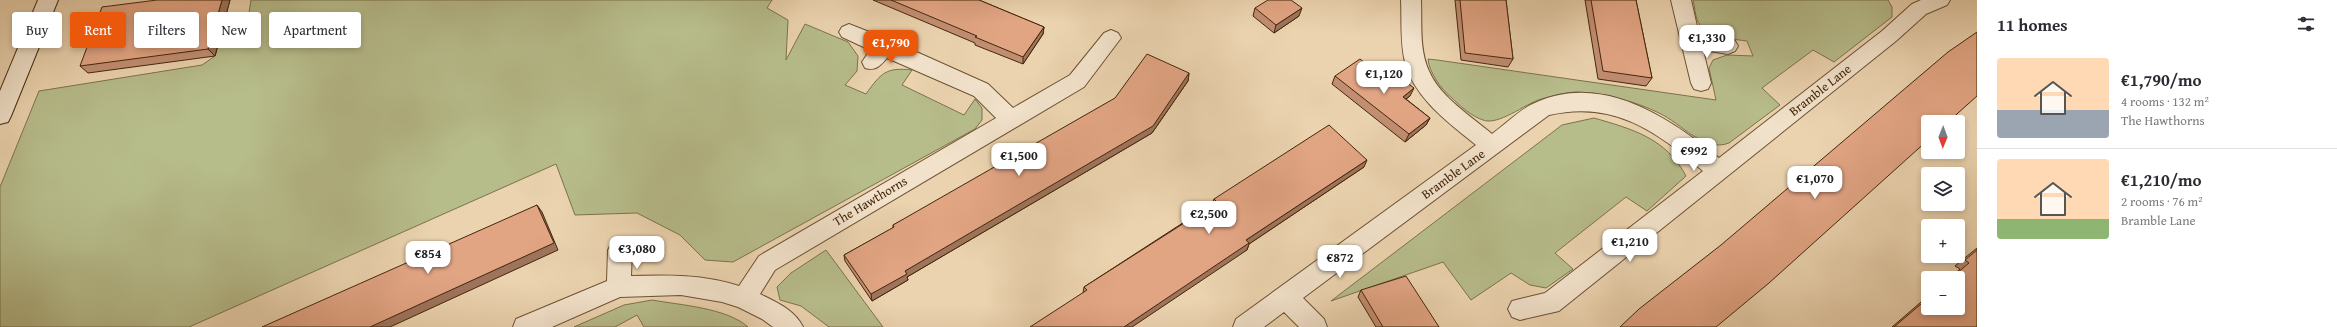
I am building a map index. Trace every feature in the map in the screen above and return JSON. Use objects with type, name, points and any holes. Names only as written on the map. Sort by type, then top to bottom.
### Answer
[{"type":"street","points":[[0,116],[48,0]]},
{"type":"street","name":"Bramble Lane","points":[[1411,0],[1413,39],[1418,71],[1440,102],[1492,146]]},
{"type":"street","points":[[1681,0],[1701,83]]},
{"type":"street","name":"Bramble Lane","points":[[1520,309],[1551,303],[1889,36],[1912,4],[1940,0]]},
{"type":"street","points":[[849,32],[885,46],[981,90],[1010,119]]},
{"type":"street","name":"The Hawthorns","points":[[744,298],[767,263],[1077,81],[1112,38]]},
{"type":"street","points":[[1690,41],[1728,46]]},
{"type":"street","points":[[872,62],[885,46]]},
{"type":"street","name":"Bramble Lane","points":[[1286,297],[1543,108],[1573,102],[1609,104],[1644,117],[1675,134],[1719,171]]},
{"type":"street","points":[[618,287],[620,250]]},
{"type":"street","points":[[526,327],[618,287],[681,284],[722,291],[744,298],[771,311],[791,327]]},
{"type":"street","points":[[1245,327],[1286,297],[1315,327]]},
{"type":"green space","points":[[251,0],[772,0],[767,8],[788,20],[786,60],[805,24],[848,42],[858,56],[857,71],[845,85],[866,94],[880,76],[885,73],[903,69],[912,70],[902,85],[964,115],[975,99],[982,108],[982,120],[975,129],[733,262],[705,260],[680,235],[637,213],[575,215],[556,164],[189,327],[0,327],[0,187],[39,91],[202,65],[215,56],[217,48],[261,48],[261,12],[249,12]]},
{"type":"green space","points":[[1693,0],[1888,0],[1892,7],[1892,17],[1834,62],[1813,50],[1762,88],[1780,105],[1729,143],[1720,145],[1702,141],[1659,113],[1629,101],[1598,94],[1577,92],[1564,93],[1541,99],[1512,114],[1496,120],[1483,120],[1474,116],[1447,94],[1436,80],[1429,64],[1428,59],[1716,100],[1709,68],[1713,60],[1727,55],[1753,56],[1747,41],[1722,37],[1710,33],[1704,29],[1697,20]]},
{"type":"green space","points":[[1594,118],[1622,126],[1647,137],[1669,152],[1686,176],[1647,211],[1626,197],[1555,253],[1573,269],[1546,288],[1530,285],[1511,273],[1471,300],[1443,262],[1331,301],[1562,125]]},
{"type":"green space","points":[[826,250],[883,327],[829,327],[801,306],[780,300],[777,287],[791,273]]},
{"type":"green space","points":[[652,300],[716,311],[728,315],[748,327],[644,327],[637,315],[615,327],[574,327],[624,305]]},
{"type":"building","points":[[157,0],[222,0],[219,12],[207,12],[208,49],[80,66],[87,48],[126,48],[126,12],[100,12],[102,7]]},
{"type":"building","points":[[891,0],[979,0],[1044,27],[1023,57]]},
{"type":"building","points":[[1268,0],[1291,0],[1302,8],[1276,25],[1255,8]]},
{"type":"building","points":[[1460,0],[1506,0],[1513,59],[1465,53]]},
{"type":"building","points":[[1591,0],[1636,0],[1652,78],[1603,71]]},
{"type":"building","points":[[1977,32],[1977,96],[1956,115],[1921,115],[1921,146],[1769,283],[1716,327],[1620,327],[1639,309],[1721,245],[1948,52]]},
{"type":"building","points":[[1147,54],[1189,73],[1153,126],[905,271],[907,274],[871,294],[844,255],[894,227],[893,225],[1115,98]]},
{"type":"building","points":[[1360,59],[1383,77],[1391,71],[1414,88],[1403,97],[1430,118],[1409,134],[1335,76]]},
{"type":"building","points":[[1329,125],[1367,160],[1246,240],[1249,243],[1124,327],[1030,327],[1087,290],[1084,287],[1217,202],[1214,199]]},
{"type":"building","points":[[537,205],[554,243],[370,327],[262,327]]},
{"type":"building","points":[[1977,250],[1977,327],[1894,327],[1921,304],[1921,315],[1965,315],[1965,271],[1959,271],[1969,263],[1965,260]]},
{"type":"building","points":[[1406,276],[1439,327],[1383,327],[1361,290]]}]
